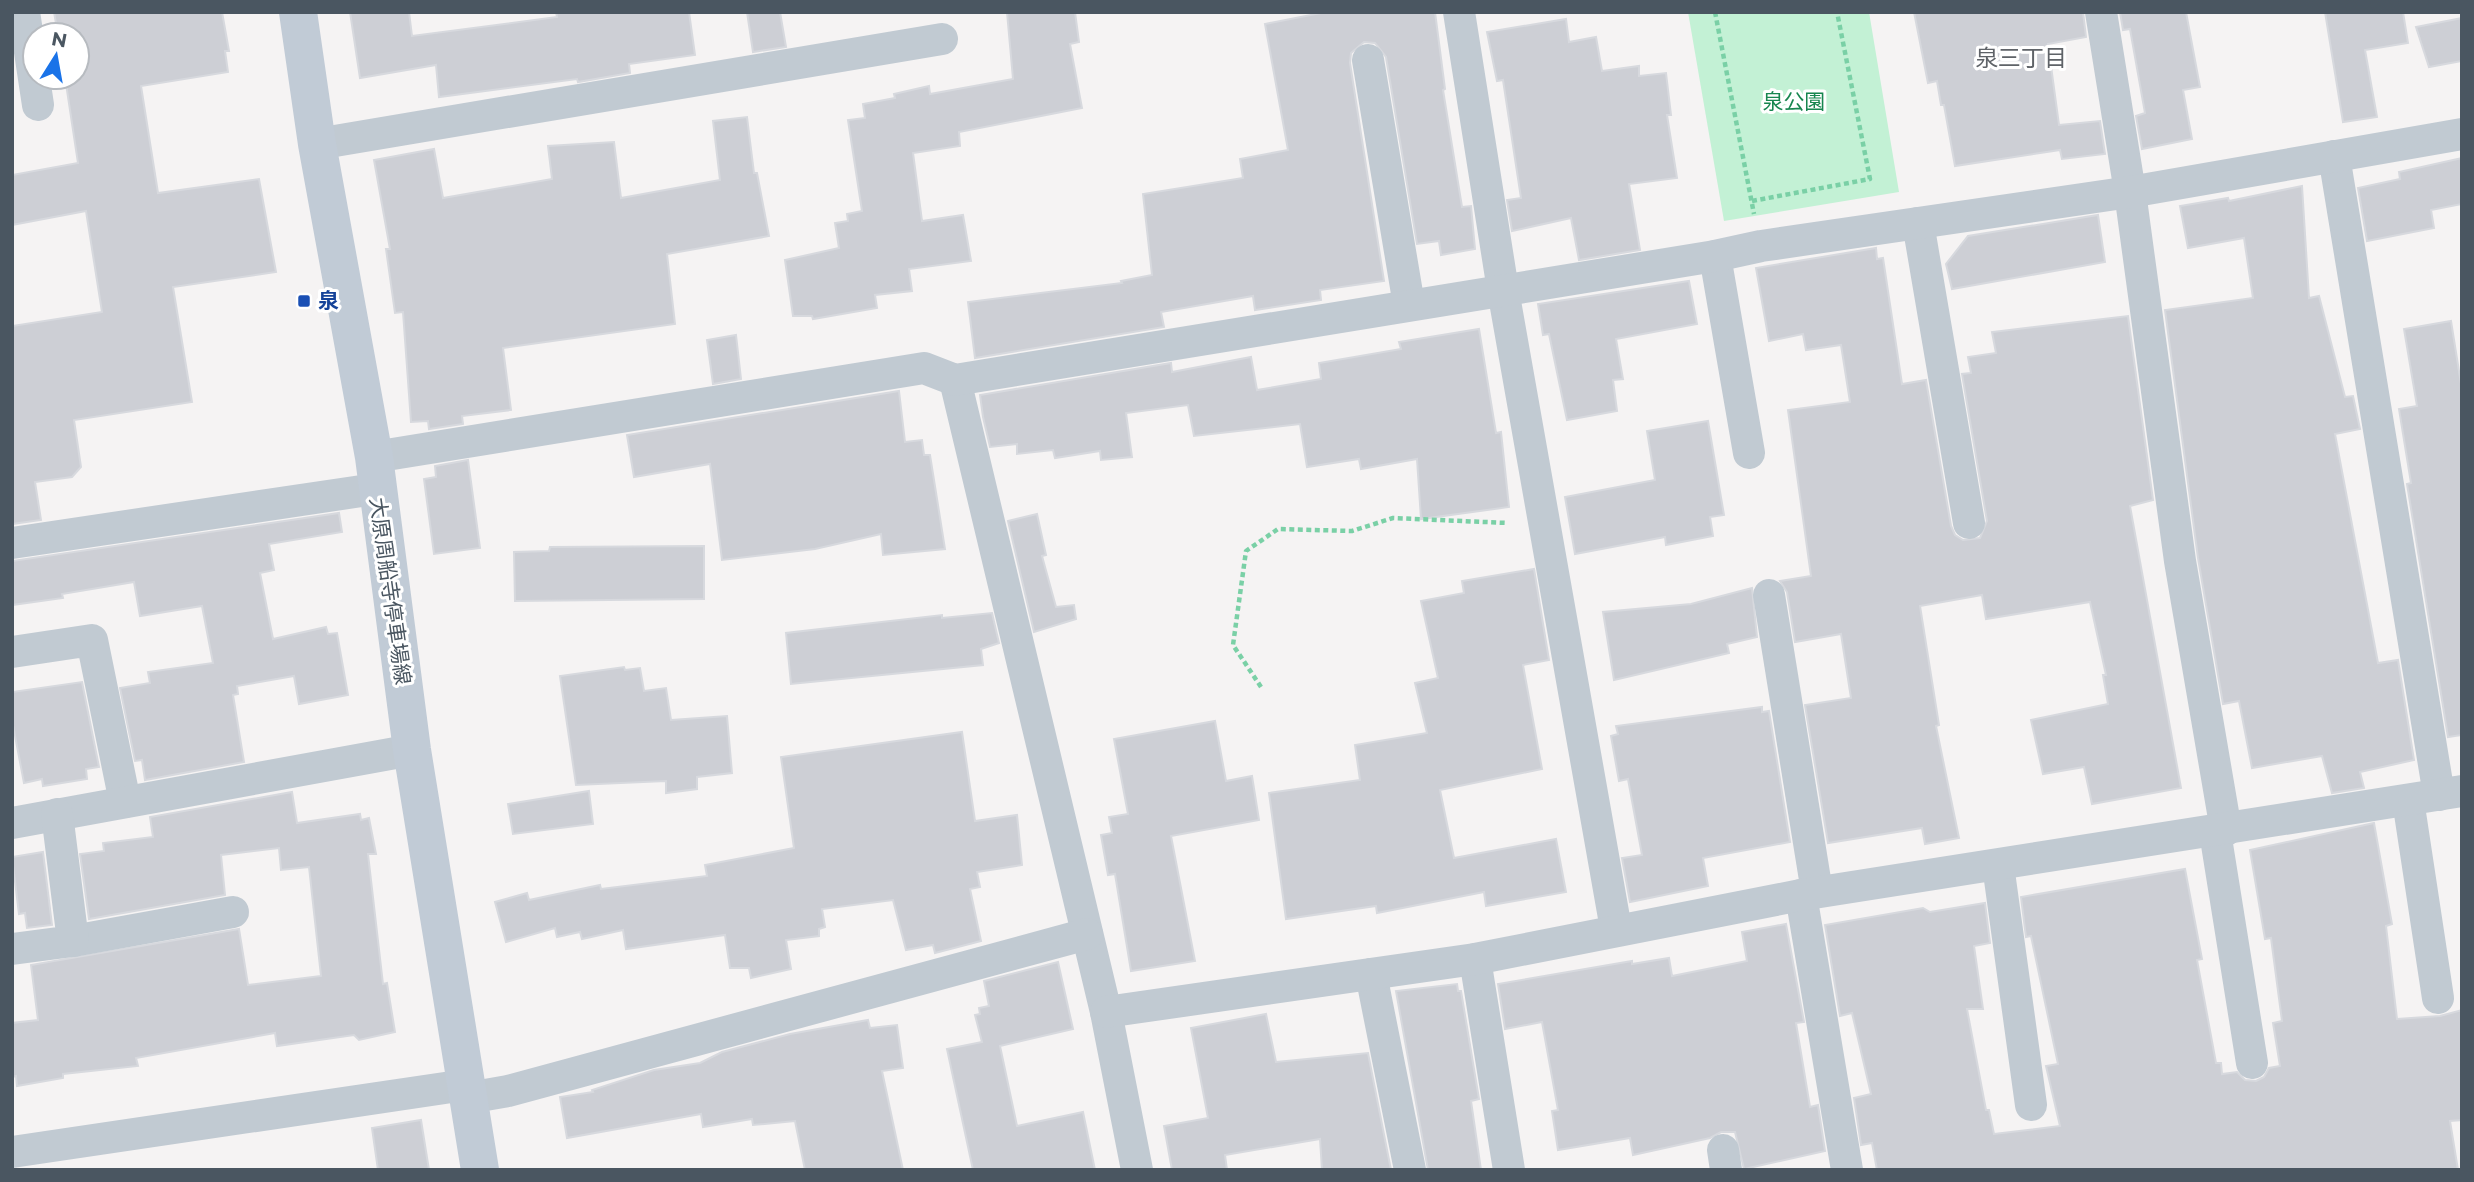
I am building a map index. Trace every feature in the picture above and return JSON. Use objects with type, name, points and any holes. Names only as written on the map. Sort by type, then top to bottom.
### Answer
[{"type":"main road","name":"大原周船寺停車場線","points":[[298,12],[317,144],[374,473],[412,750],[480,1170]]},
{"type":"street","points":[[24,12],[38,105]]},
{"type":"street","points":[[1460,12],[1503,290],[1616,929]]},
{"type":"street","points":[[2101,12],[2130,191],[2252,1063]]},
{"type":"street","points":[[317,144],[942,39]]},
{"type":"street","points":[[1368,60],[1409,306]]},
{"type":"street","points":[[12,543],[924,368],[956,380],[1715,256],[1760,246],[2130,191],[2462,134]]},
{"type":"street","points":[[1106,1012],[1475,959],[1809,893],[2450,793],[2334,156]]},
{"type":"street","points":[[1918,223],[1969,523]]},
{"type":"street","points":[[1715,256],[1749,453]]},
{"type":"street","points":[[956,380],[1106,1012],[1137,1170]]},
{"type":"street","points":[[1769,594],[1847,1170]]},
{"type":"street","points":[[12,652],[92,640],[125,802]]},
{"type":"street","points":[[12,822],[412,750]]},
{"type":"street","points":[[2408,800],[2438,998]]},
{"type":"street","points":[[57,814],[73,941]]},
{"type":"street","points":[[1998,864],[2031,1105]]},
{"type":"street","points":[[12,949],[73,941],[233,912]]},
{"type":"street","points":[[13,1170],[13,1152],[466,1091],[508,1091],[1087,934]]},
{"type":"street","points":[[1475,959],[1509,1170]]},
{"type":"street","points":[[1371,974],[1410,1170]]},
{"type":"path","points":[[1715,12],[1752,201],[1870,179],[1837,12]]},
{"type":"path","points":[[1261,687],[1233,645],[1246,551],[1278,529],[1352,531],[1393,518],[1544,524]]},
{"type":"green space","name":"泉公園","points":[[1688,12],[1869,12],[1899,192],[1724,221]]},
{"type":"building","points":[[54,12],[222,12],[229,51],[225,51],[228,72],[141,86],[158,193],[259,179],[276,272],[173,287],[192,402],[74,420],[81,467],[72,477],[35,482],[41,520],[12,524],[12,326],[102,312],[86,211],[12,225],[12,175],[78,163],[67,91],[91,91],[91,21],[56,21]]},
{"type":"building","points":[[350,12],[409,12],[412,36],[557,17],[556,12],[689,12],[695,55],[629,64],[630,73],[578,82],[577,79],[439,97],[436,65],[360,78]]},
{"type":"building","points":[[747,12],[780,12],[786,47],[753,52]]},
{"type":"building","points":[[1007,12],[1075,12],[1079,42],[1070,44],[1082,108],[959,132],[960,146],[913,153],[922,221],[963,215],[971,261],[909,269],[912,291],[875,295],[877,308],[813,319],[812,316],[793,316],[785,260],[839,248],[835,223],[848,221],[847,214],[862,211],[848,120],[865,118],[863,104],[895,98],[894,94],[929,86],[930,94],[1013,79]]},
{"type":"building","points":[[1326,12],[1435,12],[1443,90],[1462,207],[1471,206],[1475,249],[1441,255],[1439,241],[1417,244],[1386,57],[1375,43],[1364,42],[1351,53],[1350,63],[1384,281],[1320,290],[1321,300],[1255,310],[1253,296],[1161,312],[1164,327],[975,358],[968,302],[1122,283],[1121,281],[1152,275],[1143,194],[1243,178],[1240,159],[1288,150],[1265,24]]},
{"type":"building","points":[[1914,12],[2083,12],[2086,37],[2048,44],[2059,125],[2100,121],[2105,154],[2062,159],[2060,150],[1955,166],[1944,105],[1941,105],[1937,81],[1928,83]]},
{"type":"building","points":[[2120,12],[2186,12],[2200,87],[2183,90],[2192,139],[2142,149],[2136,116],[2145,113],[2130,29],[2123,30]]},
{"type":"building","points":[[2325,12],[2403,12],[2408,43],[2365,50],[2377,117],[2343,122]]},
{"type":"building","points":[[2462,18],[2462,61],[2429,67],[2416,27]]},
{"type":"building","points":[[1566,19],[1569,42],[1596,37],[1602,71],[1639,66],[1639,76],[1666,73],[1671,115],[1667,115],[1677,178],[1629,184],[1640,250],[1579,260],[1571,218],[1512,231],[1507,200],[1521,198],[1503,80],[1497,81],[1487,32]]},
{"type":"building","points":[[747,117],[754,173],[757,173],[769,236],[667,254],[675,324],[503,348],[511,410],[462,416],[463,424],[429,429],[428,421],[411,422],[403,312],[395,313],[386,249],[390,249],[374,160],[434,149],[443,198],[552,179],[548,146],[614,142],[621,198],[720,180],[713,121]]},
{"type":"building","points":[[2462,158],[2462,204],[2431,210],[2434,228],[2367,241],[2358,188],[2400,179],[2399,172]]},
{"type":"building","points":[[2302,186],[2309,298],[2319,296],[2345,397],[2353,396],[2360,429],[2335,434],[2378,663],[2398,660],[2414,760],[2360,772],[2364,788],[2332,793],[2322,756],[2252,768],[2239,701],[2223,704],[2198,558],[2165,310],[2253,298],[2244,238],[2188,248],[2180,206],[2228,198],[2229,201]]},
{"type":"building","points":[[2098,215],[2105,262],[1952,289],[1946,264],[1968,236]]},
{"type":"building","points":[[1876,248],[1877,259],[1883,258],[1902,384],[1926,380],[1951,526],[1955,535],[1963,540],[1980,538],[1987,521],[1962,374],[1971,373],[1968,357],[1996,353],[1992,332],[2128,316],[2153,500],[2130,506],[2181,788],[2092,804],[2084,767],[2043,774],[2031,720],[2108,704],[2103,675],[2106,675],[2090,602],[1986,619],[1982,595],[1920,606],[1939,725],[1936,726],[1959,838],[1925,844],[1922,828],[1828,843],[1805,705],[1851,698],[1841,634],[1795,642],[1787,592],[1780,581],[1811,576],[1788,410],[1850,402],[1841,345],[1806,350],[1803,334],[1769,341],[1756,268]]},
{"type":"building","points":[[1689,281],[1697,324],[1616,339],[1623,379],[1613,380],[1617,411],[1567,420],[1549,334],[1543,335],[1538,304]]},
{"type":"building","points":[[2451,321],[2462,390],[2462,735],[2448,737],[2407,484],[2411,483],[2399,409],[2417,406],[2404,329]]},
{"type":"building","points":[[1479,329],[1496,433],[1501,432],[1509,507],[1421,519],[1417,459],[1361,469],[1359,459],[1307,467],[1300,424],[1194,436],[1188,405],[1126,413],[1132,457],[1101,460],[1100,451],[1055,458],[1053,450],[1017,454],[1017,444],[990,447],[983,417],[980,395],[1171,363],[1172,372],[1251,357],[1257,390],[1321,379],[1319,363],[1401,349],[1399,342]]},
{"type":"building","points":[[736,335],[741,379],[713,384],[707,340]]},
{"type":"building","points":[[899,391],[905,442],[922,440],[924,455],[930,455],[945,549],[883,555],[881,534],[815,549],[722,560],[710,464],[634,477],[627,435]]},
{"type":"building","points":[[1708,421],[1724,515],[1710,517],[1713,536],[1666,545],[1665,537],[1575,554],[1565,497],[1655,480],[1647,431]]},
{"type":"building","points":[[468,460],[480,548],[434,554],[424,479],[436,477],[435,466]]},
{"type":"building","points":[[339,513],[342,532],[269,544],[274,570],[260,573],[273,639],[326,627],[328,634],[337,633],[348,695],[299,704],[294,676],[237,686],[238,694],[233,695],[244,762],[145,780],[142,760],[135,761],[120,688],[150,683],[148,672],[213,663],[202,606],[140,616],[134,582],[62,594],[63,598],[12,605],[12,561]]},
{"type":"building","points":[[1037,514],[1046,555],[1042,556],[1056,607],[1074,605],[1076,619],[1034,632],[1008,521]]},
{"type":"building","points":[[704,546],[704,599],[515,601],[514,552],[549,551],[550,547]]},
{"type":"building","points":[[1534,569],[1549,660],[1523,665],[1542,769],[1440,790],[1454,858],[1556,839],[1566,892],[1486,906],[1484,892],[1377,913],[1376,906],[1286,919],[1269,793],[1360,780],[1355,745],[1427,733],[1415,683],[1438,678],[1421,601],[1464,593],[1462,581]]},
{"type":"building","points":[[1752,588],[1757,637],[1727,644],[1729,653],[1614,680],[1603,612],[1691,604]]},
{"type":"building","points":[[992,613],[999,643],[981,649],[983,665],[791,684],[786,633],[942,615],[942,618]]},
{"type":"building","points":[[624,667],[625,670],[640,668],[644,691],[666,688],[671,720],[727,716],[732,773],[697,777],[697,789],[666,793],[666,781],[576,785],[560,676]]},
{"type":"building","points":[[82,682],[99,767],[86,769],[87,779],[43,786],[42,779],[24,783],[12,720],[12,692]]},
{"type":"building","points":[[1762,707],[1762,712],[1769,711],[1790,842],[1703,858],[1708,886],[1630,902],[1622,858],[1642,855],[1628,779],[1619,781],[1611,736],[1618,734],[1616,726]]},
{"type":"building","points":[[1215,721],[1226,781],[1252,776],[1259,820],[1171,836],[1195,961],[1131,971],[1115,874],[1108,875],[1101,835],[1112,833],[1109,817],[1128,814],[1114,739]]},
{"type":"building","points":[[962,732],[975,821],[1017,815],[1022,865],[977,872],[980,887],[970,889],[981,941],[935,953],[933,945],[906,950],[893,900],[822,909],[825,927],[819,929],[819,936],[786,940],[791,969],[751,978],[749,968],[730,968],[725,935],[626,949],[623,930],[582,939],[580,932],[557,937],[555,928],[506,942],[495,902],[527,893],[529,900],[600,885],[601,889],[707,876],[705,865],[794,848],[781,757]]},
{"type":"building","points":[[589,791],[593,824],[513,834],[508,804]]},
{"type":"building","points":[[292,792],[297,823],[360,814],[361,820],[369,818],[376,854],[368,854],[383,984],[387,983],[395,1032],[359,1040],[354,1035],[277,1046],[275,1033],[136,1058],[138,1066],[63,1074],[63,1078],[17,1086],[16,1076],[12,1077],[12,1023],[38,1020],[31,965],[239,929],[248,985],[321,976],[309,867],[281,870],[279,848],[221,855],[225,895],[89,919],[80,854],[104,851],[103,843],[153,837],[150,817]]},
{"type":"building","points":[[2374,823],[2392,924],[2386,926],[2397,1019],[2440,1016],[2462,1010],[2462,1120],[2450,1121],[2458,1170],[1877,1170],[1872,1143],[1861,1145],[1854,1098],[1871,1094],[1852,1013],[1840,1016],[1825,925],[1923,908],[1930,912],[1985,903],[1990,943],[1974,946],[1983,1009],[1967,1009],[1986,1110],[1989,1110],[1994,1134],[2060,1126],[2046,1066],[2058,1064],[2031,936],[2026,937],[2021,897],[2185,869],[2202,959],[2197,960],[2216,1063],[2221,1063],[2222,1074],[2237,1072],[2245,1080],[2256,1081],[2264,1077],[2269,1068],[2280,1066],[2273,1023],[2282,1021],[2271,938],[2265,939],[2250,850]]},
{"type":"building","points":[[43,852],[52,925],[27,928],[25,913],[19,914],[12,857]]},
{"type":"building","points":[[1786,924],[1804,1022],[1796,1023],[1810,1107],[1818,1105],[1825,1151],[1744,1169],[1735,1132],[1721,1132],[1710,1138],[1633,1155],[1630,1138],[1558,1150],[1552,1111],[1558,1110],[1542,1022],[1505,1029],[1498,984],[1632,961],[1632,964],[1669,958],[1672,976],[1747,961],[1742,932]]},
{"type":"building","points":[[1058,962],[1073,1029],[1000,1046],[1017,1126],[1083,1112],[1095,1170],[973,1170],[947,1049],[982,1042],[975,1015],[980,1014],[979,1008],[989,1006],[984,981]]},
{"type":"building","points":[[1457,984],[1458,991],[1461,991],[1479,1099],[1471,1101],[1481,1170],[1428,1170],[1396,991]]},
{"type":"building","points":[[1266,1014],[1276,1062],[1368,1053],[1391,1170],[1322,1170],[1320,1139],[1225,1155],[1227,1170],[1172,1170],[1164,1126],[1208,1118],[1191,1028]]},
{"type":"building","points":[[868,1020],[870,1028],[897,1025],[903,1068],[882,1071],[903,1170],[805,1170],[795,1121],[753,1125],[752,1119],[703,1127],[701,1114],[567,1138],[560,1097],[593,1092],[592,1090],[654,1070],[700,1063],[722,1052],[790,1034]]},
{"type":"building","points":[[421,1120],[429,1170],[378,1170],[372,1128]]},
{"type":"place","name":"泉","points":[[304,301]]},
{"type":"district","name":"泉三丁目","points":[[2021,58]]}]
